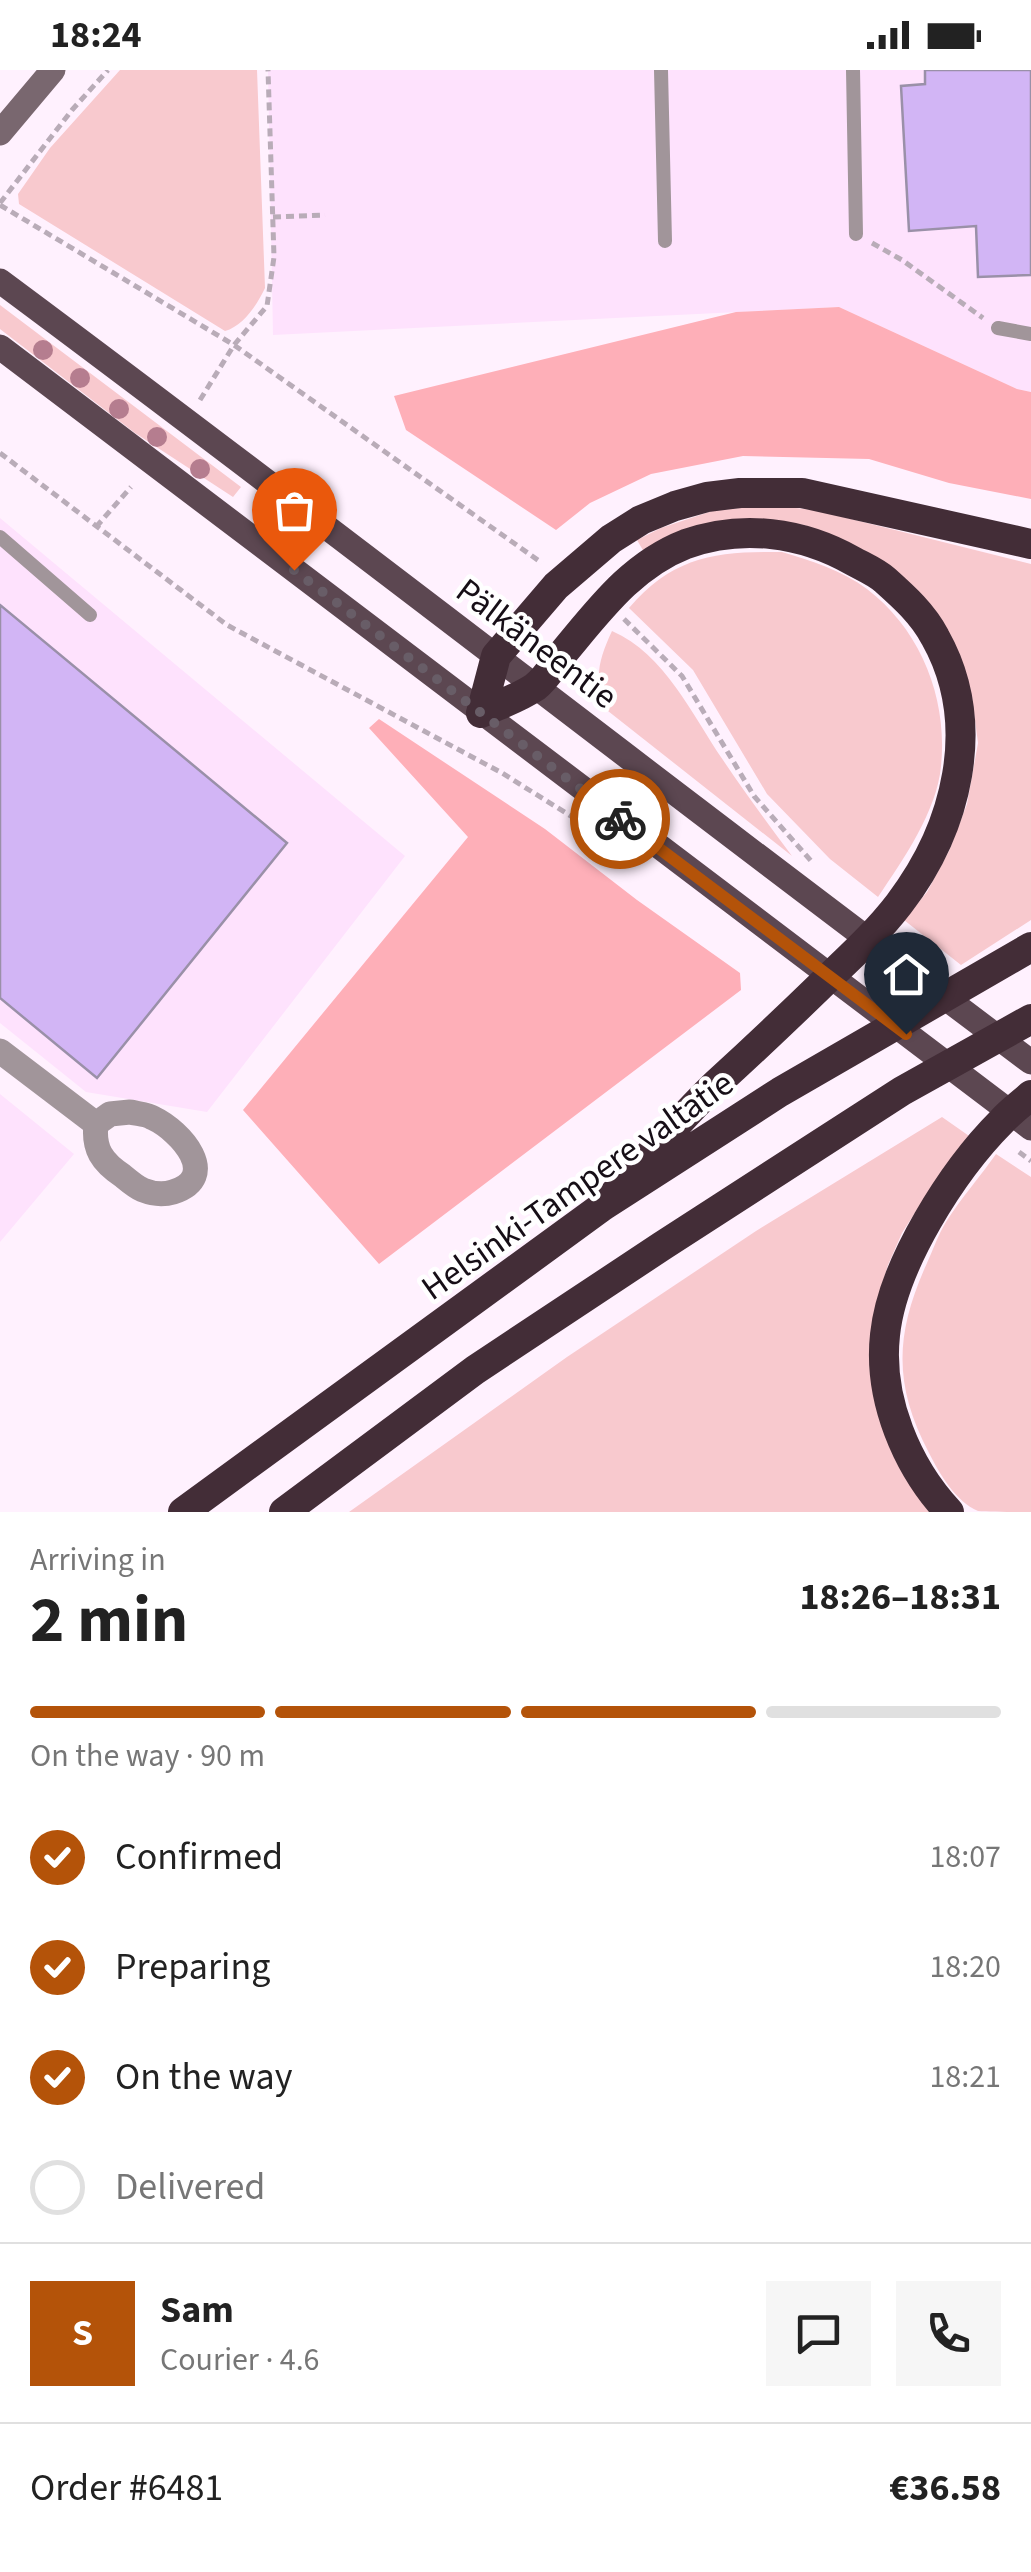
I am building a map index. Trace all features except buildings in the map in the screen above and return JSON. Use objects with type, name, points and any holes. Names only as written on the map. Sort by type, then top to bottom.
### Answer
[{"type":"highway","points":[[480,713],[496,656],[556,586],[612,539],[642,520],[707,497],[770,492],[802,494],[1031,544]]},
{"type":"highway","points":[[480,713],[536,686],[632,574],[658,556],[714,535],[760,532],[793,537],[836,551],[879,574],[910,602],[934,636],[952,675],[962,745],[949,812],[939,838],[900,904],[862,946],[710,1091],[604,1206]]},
{"type":"highway","name":"Helsinki-Tampere valtatie","points":[[183,1512],[604,1206],[780,1092],[1031,947]]},
{"type":"highway","points":[[284,1512],[475,1370],[662,1246],[902,1092],[1031,1020]]},
{"type":"highway","points":[[950,1512],[931,1492],[912,1461],[897,1424],[886,1384],[885,1335],[916,1242],[951,1184],[1001,1121],[1031,1095]]},
{"type":"main road","points":[[0,133],[52,70]]},
{"type":"main road","name":"Pälkäneentie","points":[[0,281],[1031,1062]]},
{"type":"main road","points":[[0,348],[1031,1128]]},
{"type":"street","points":[[0,1051],[96,1124]]},
{"type":"lane","points":[[660,70],[665,242]]},
{"type":"lane","points":[[853,70],[856,234]]},
{"type":"lane","points":[[998,328],[1031,334]]},
{"type":"lane","points":[[0,537],[90,614]]},
{"type":"path","points":[[108,70],[0,204],[234,345],[544,564]]},
{"type":"path","points":[[200,400],[234,345],[267,306],[274,257],[268,70]]},
{"type":"path","points":[[272,217],[325,215]]},
{"type":"path","points":[[856,234],[902,260],[998,328]]},
{"type":"path","points":[[0,453],[227,625],[502,773],[580,821]]},
{"type":"path","points":[[96,527],[131,487]]},
{"type":"path","points":[[622,616],[682,676],[754,796],[822,873]]},
{"type":"shaded area","points":[[120,70],[257,70],[265,288],[249,314],[225,331],[19,204],[18,194],[50,148]]},
{"type":"shaded area","points":[[268,70],[1031,70],[1031,392],[839,307],[273,335]]},
{"type":"shaded area","points":[[0,305],[241,487],[233,497],[135,433],[0,329]]},
{"type":"shaded area","points":[[839,307],[1031,392],[1031,499],[949,483],[869,459],[743,456],[651,474],[590,503],[556,530],[406,430],[394,396],[736,312]]},
{"type":"shaded area","points":[[767,505],[815,510],[1031,564],[1031,920],[961,965],[904,920],[927,892],[949,851],[967,804],[978,743],[972,697],[954,645],[884,562],[846,541],[804,525],[760,520],[644,552],[637,540],[712,511]]},
{"type":"shaded area","points":[[0,518],[405,856],[207,1112],[86,1092],[0,1023]]},
{"type":"shaded area","points":[[782,552],[848,577],[886,606],[916,645],[935,691],[942,741],[938,783],[917,834],[878,897],[830,859],[767,794],[693,670],[629,608],[662,577],[698,560],[737,553]]},
{"type":"shaded area","points":[[612,631],[631,641],[662,670],[792,856],[608,711],[600,690],[599,671]]},
{"type":"shaded area","points":[[379,719],[545,829],[740,973],[741,990],[379,1264],[243,1110],[468,837],[369,728]]},
{"type":"shaded area","points":[[0,1094],[74,1154],[0,1242]]},
{"type":"shaded area","points":[[942,1117],[972,1138],[937,1178],[902,1233],[876,1304],[908,1482],[929,1512],[349,1512],[567,1357],[756,1231]]},
{"type":"shaded area","points":[[996,1154],[1031,1177],[1031,1512],[978,1511],[955,1494],[917,1428],[904,1381],[904,1336],[916,1289],[946,1222]]},
{"type":"way so far","points":[[294,570],[620,819]]},
{"type":"route","points":[[620,819],[906,1034]]}]
